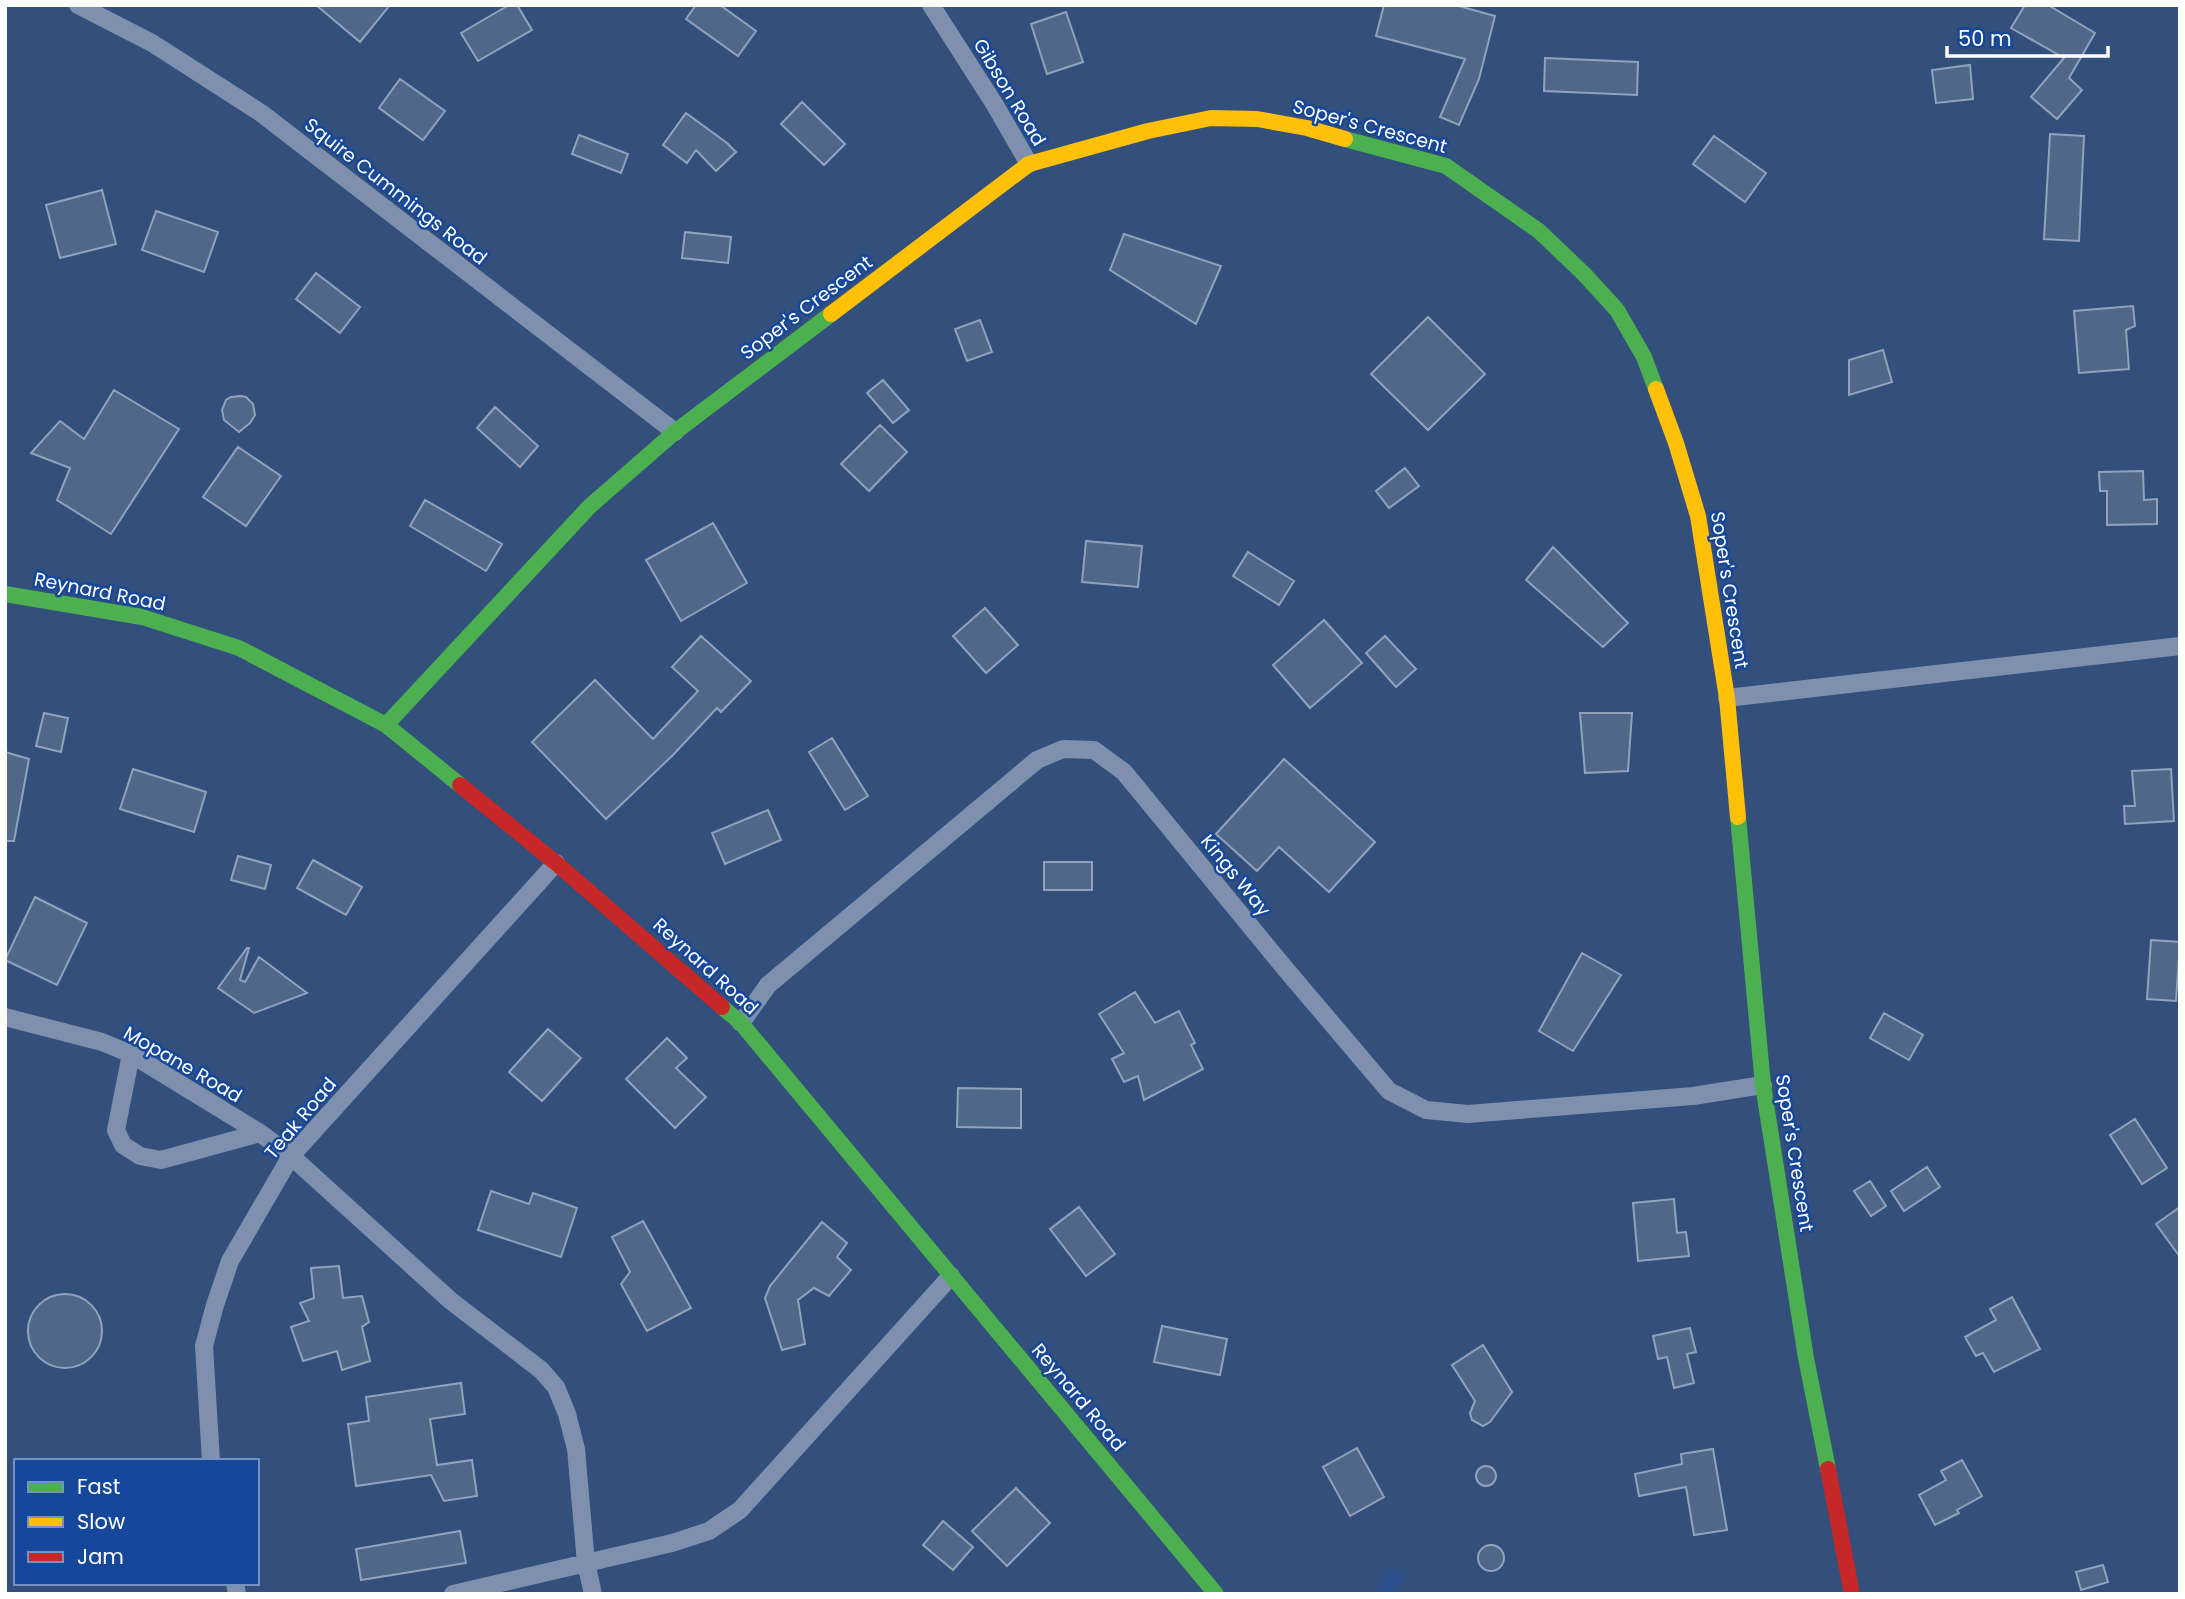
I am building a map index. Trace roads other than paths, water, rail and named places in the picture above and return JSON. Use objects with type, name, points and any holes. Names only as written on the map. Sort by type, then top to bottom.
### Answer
[{"type":"street","name":"Squire Cummings Road","points":[[78,5],[152,43],[261,113],[675,432]]},
{"type":"street","name":"Gibson Road","points":[[931,5],[1030,164]]},
{"type":"street","name":"Soper's Crescent","points":[[386,725],[590,506],[675,432],[1030,164],[1148,131],[1211,118],[1257,119],[1307,128],[1446,166],[1539,231],[1617,310],[1644,357],[1676,443],[1698,516],[1727,698],[1763,1085],[1806,1358],[1852,1594]]},
{"type":"street","name":"Reynard Road","points":[[5,594],[142,617],[239,648],[386,725],[556,863],[741,1023],[1216,1594]]},
{"type":"street","points":[[1727,698],[2180,646]]},
{"type":"street","name":"Kings Way","points":[[741,1023],[768,985],[1037,760],[1063,749],[1094,751],[1124,772],[1283,966],[1390,1091],[1426,1110],[1468,1114],[1693,1096],[1763,1085]]},
{"type":"street","name":"Teak Road","points":[[211,1459],[204,1346],[230,1261],[290,1156],[556,863]]},
{"type":"street","name":"Mopane Road","points":[[5,1017],[102,1042],[131,1054],[260,1133],[290,1156],[451,1301],[541,1370],[556,1387],[567,1413],[576,1449],[586,1563],[593,1594]]},
{"type":"street","points":[[131,1054],[116,1130],[123,1145],[140,1156],[161,1160],[260,1133]]},
{"type":"street","points":[[453,1594],[672,1543],[709,1531],[740,1510],[951,1276]]},
{"type":"water","points":[[1388,1570],[1403,1570],[1402,1583],[1391,1594],[1379,1594],[1377,1588]]}]
